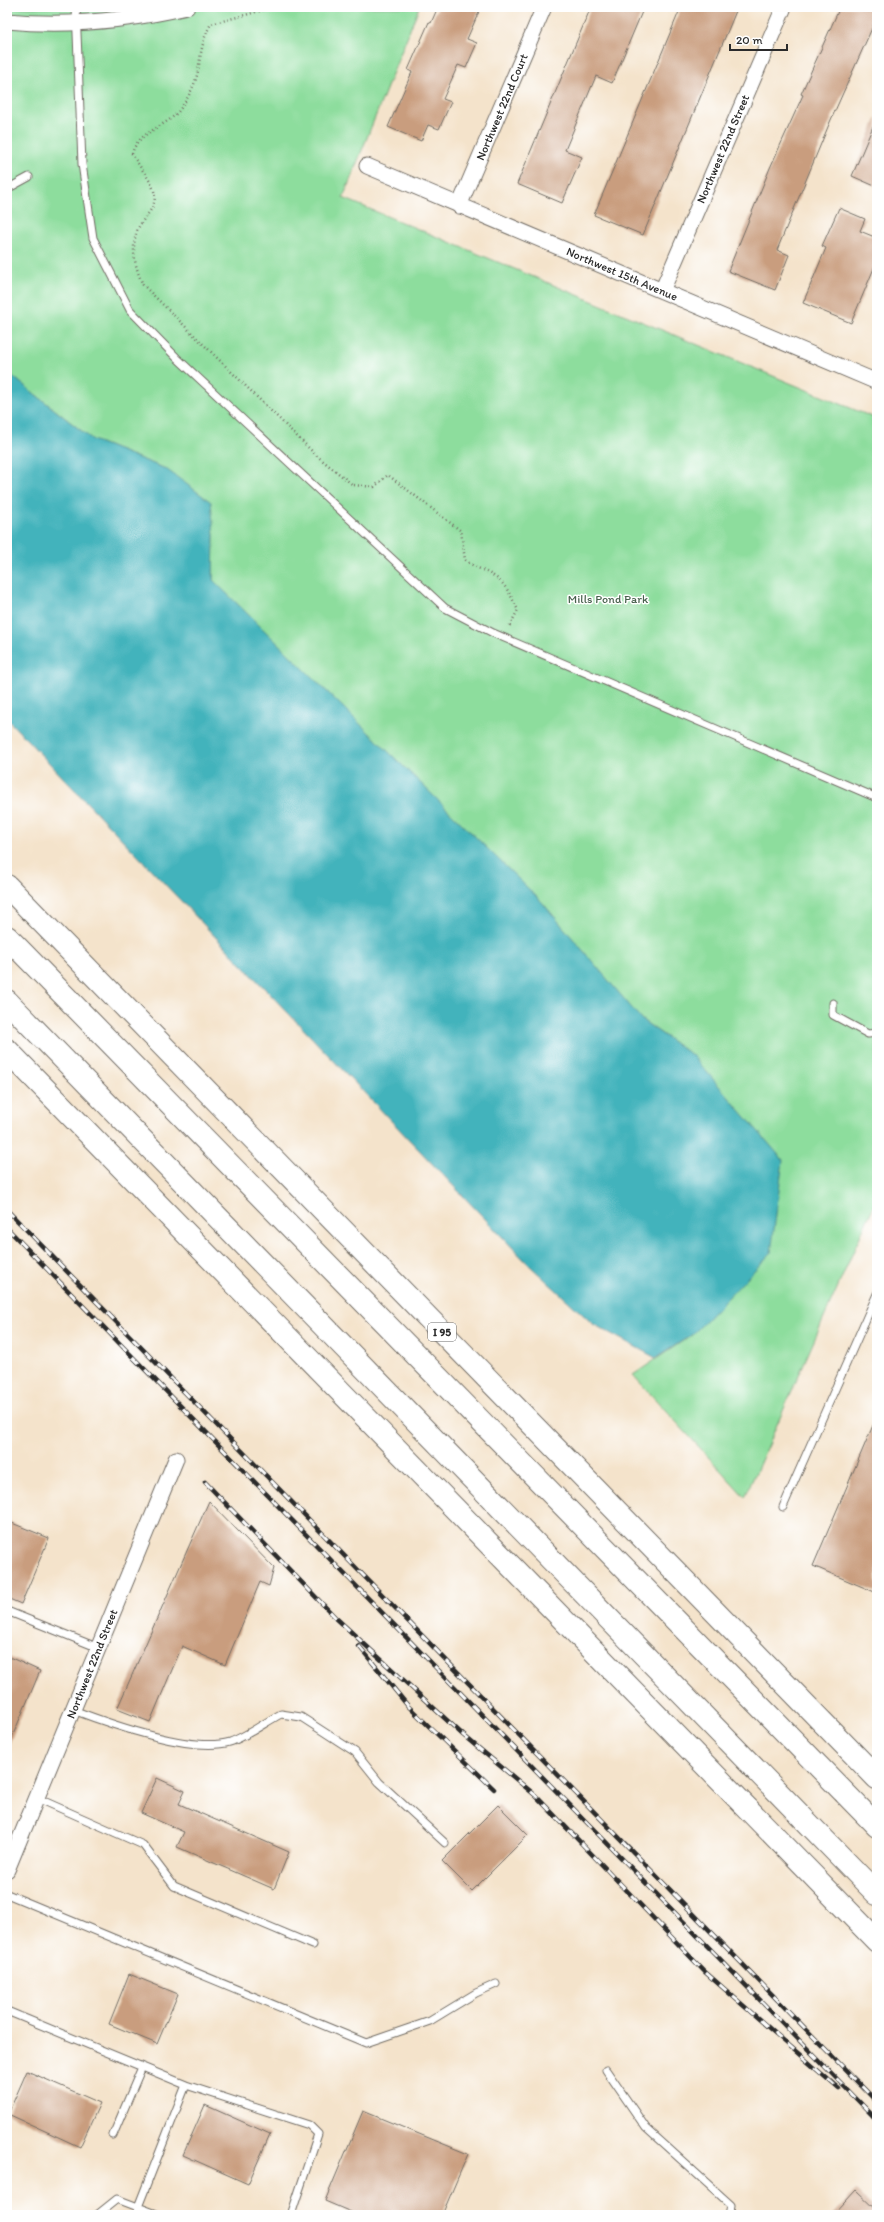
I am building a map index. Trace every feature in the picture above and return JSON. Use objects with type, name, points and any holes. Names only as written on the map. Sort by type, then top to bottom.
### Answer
[{"type":"highway","name":"I 95","points":[[7,886],[877,1778]]},
{"type":"highway","points":[[7,937],[877,1826]]},
{"type":"highway","points":[[7,1001],[877,1894]]},
{"type":"highway","points":[[7,1050],[877,1941]]},
{"type":"street","points":[[7,21],[75,24],[114,21],[187,7]]},
{"type":"street","name":"Northwest 22nd Court","points":[[459,206],[544,7]]},
{"type":"street","name":"Northwest 22nd Street","points":[[662,291],[784,7]]},
{"type":"street","name":"Northwest 15th Avenue","points":[[367,166],[459,206],[876,380]]},
{"type":"street","name":"Northwest 22nd Street","points":[[9,1860],[73,1710],[176,1459]]},
{"type":"lane","points":[[76,7],[75,24],[82,164],[93,238],[130,310],[177,358],[445,608],[504,638],[877,798]]},
{"type":"lane","points":[[7,189],[29,177]]},
{"type":"lane","points":[[833,1003],[833,1015],[868,1034],[877,1033]]},
{"type":"lane","points":[[783,1508],[877,1294]]},
{"type":"lane","points":[[7,1611],[98,1648]]},
{"type":"lane","points":[[73,1710],[103,1722],[169,1739],[213,1746],[232,1742],[281,1714],[300,1717],[355,1752],[380,1782],[445,1843]]},
{"type":"lane","points":[[36,1798],[143,1845],[174,1886],[313,1945]]},
{"type":"lane","points":[[7,1894],[366,2043],[430,2021],[476,1993],[496,1984]]},
{"type":"lane","points":[[7,2011],[186,2085],[309,2125],[318,2134],[291,2215]]},
{"type":"lane","points":[[113,2135],[142,2067]]},
{"type":"lane","points":[[606,2070],[646,2128],[731,2205],[730,2215]]},
{"type":"lane","points":[[138,2207],[186,2085]]},
{"type":"lane","points":[[97,2215],[117,2199],[159,2215]]},
{"type":"path","points":[[275,7],[211,24],[205,33],[200,51],[198,72],[190,94],[177,113],[163,125],[144,135],[134,146],[132,154],[153,189],[154,205],[136,233],[134,250],[137,271],[143,285],[317,456],[353,484],[374,487],[388,475],[461,531],[465,560],[474,568],[494,576],[506,587],[518,610],[504,638]]},
{"type":"green space","name":"Mills Pond Park","points":[[7,7],[419,7],[343,198],[877,419],[877,1198],[745,1497],[633,1375],[693,1334],[693,1056],[642,1020],[213,580],[214,534],[166,469],[93,440],[7,372]]},
{"type":"water","points":[[7,372],[93,440],[166,469],[211,502],[214,534],[213,580],[541,901],[642,1020],[693,1056],[783,1160],[771,1253],[693,1334],[656,1358],[593,1324],[529,1265],[7,719]]},
{"type":"building","points":[[438,7],[481,7],[467,39],[477,43],[466,68],[458,65],[443,99],[451,102],[439,129],[428,125],[421,141],[388,127],[412,72],[408,70],[429,22],[431,23]]},
{"type":"building","points":[[591,7],[644,7],[612,83],[596,76],[565,150],[582,157],[562,203],[517,184]]},
{"type":"building","points":[[681,7],[725,7],[736,11],[643,235],[594,215]]},
{"type":"building","points":[[840,7],[877,7],[877,17],[830,122],[777,250],[789,255],[775,290],[728,271],[770,168],[803,95],[801,94]]},
{"type":"building","points":[[877,117],[877,187],[852,176]]},
{"type":"building","points":[[839,208],[865,219],[860,231],[877,238],[877,261],[851,323],[803,303],[826,248],[822,246]]},
{"type":"building","points":[[877,1416],[877,1593],[813,1566]]},
{"type":"building","points":[[209,1501],[274,1568],[269,1586],[260,1582],[225,1665],[182,1646],[150,1722],[117,1709]]},
{"type":"building","points":[[7,1521],[49,1538],[21,1604],[7,1598]]},
{"type":"building","points":[[7,1656],[40,1671],[7,1749]]},
{"type":"building","points":[[157,1778],[185,1791],[179,1804],[289,1852],[274,1889],[177,1847],[184,1832],[141,1813]]},
{"type":"building","points":[[498,1805],[528,1835],[472,1891],[442,1861]]},
{"type":"building","points":[[129,1974],[178,1994],[157,2044],[109,2024]]},
{"type":"building","points":[[27,2071],[100,2103],[80,2147],[8,2114]]},
{"type":"building","points":[[205,2105],[270,2134],[248,2184],[183,2155]]},
{"type":"building","points":[[363,2111],[468,2154],[442,2215],[358,2215],[325,2201]]},
{"type":"building","points":[[856,2190],[877,2210],[877,2215],[833,2215]]},
{"type":"railway","points":[[7,1210],[877,2102]]},
{"type":"railway","points":[[7,1228],[877,2120]]},
{"type":"railway","points":[[205,1482],[336,1618],[463,1735],[535,1795],[705,1972],[839,2089]]},
{"type":"railway","points":[[359,1646],[408,1706],[494,1789]]}]
